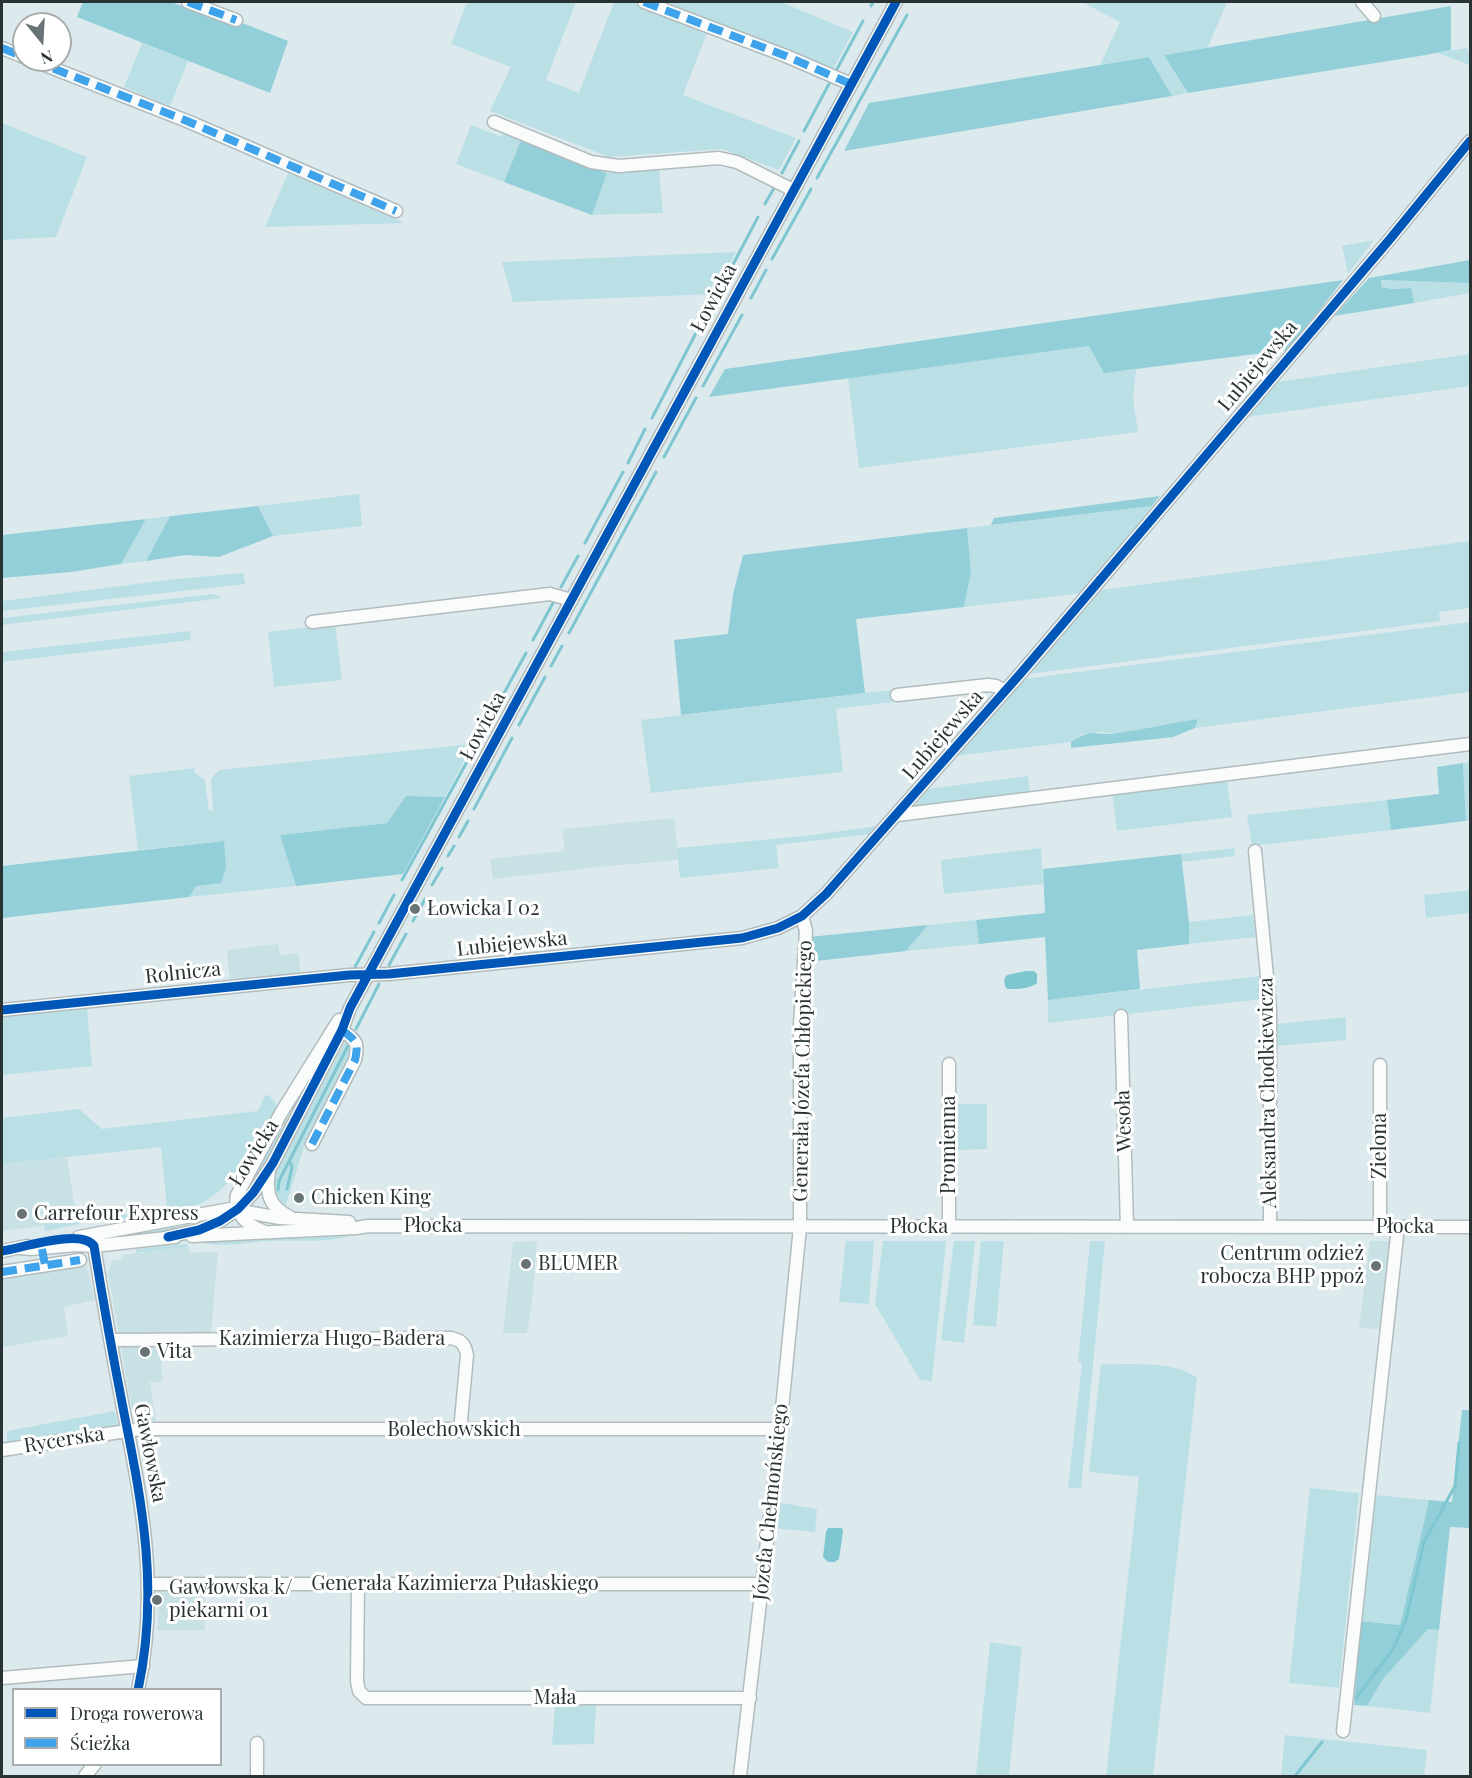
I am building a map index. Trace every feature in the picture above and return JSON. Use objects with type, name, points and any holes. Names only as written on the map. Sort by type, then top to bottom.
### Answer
[{"type":"street","points":[[188,2],[236,20]]},
{"type":"street","points":[[644,2],[786,56],[851,84]]},
{"type":"street","name":"Łowicka","points":[[168,1237],[206,1227],[238,1209],[261,1183],[273,1163],[342,1030],[350,1008],[896,2]]},
{"type":"street","points":[[1362,2],[1374,16]]},
{"type":"street","points":[[62,72],[187,121],[396,210]]},
{"type":"street","points":[[494,122],[591,162],[619,166],[719,158],[737,162],[793,189]]},
{"type":"street","name":"Lubiejewska","points":[[369,975],[742,938],[778,927],[802,916],[826,894],[1005,691],[1390,239],[1470,141]]},
{"type":"street","points":[[1457,156],[1470,158]]},
{"type":"street","points":[[312,622],[550,594],[571,600]]},
{"type":"street","points":[[897,695],[988,685],[1005,691]]},
{"type":"street","points":[[897,815],[1470,744]]},
{"type":"street","name":"Aleksandra Chodkiewicza","points":[[1255,851],[1270,1008],[1270,1227]]},
{"type":"street","name":"Generała Józefa Chłopickiego","points":[[800,1227],[800,1023],[806,931],[802,916]]},
{"type":"street","name":"Rolnicza","points":[[2,1010],[349,975],[369,975]]},
{"type":"street","name":"Łowicka","points":[[209,1211],[226,1203],[246,1174],[316,1057],[350,1008]]},
{"type":"street","name":"Wesoła","points":[[1121,1016],[1127,1227]]},
{"type":"street","points":[[312,1144],[355,1060],[356,1041],[342,1030]]},
{"type":"street","name":"Promienna","points":[[949,1064],[949,1227]]},
{"type":"street","name":"Zielona","points":[[1380,1065],[1380,1227]]},
{"type":"street","name":"Łowicka","points":[[273,1163],[267,1184],[270,1200],[277,1210],[294,1219]]},
{"type":"street","name":"Łowicka","points":[[246,1174],[237,1196],[238,1209],[244,1220],[251,1226],[273,1232]]},
{"type":"street","name":"Płocka","points":[[11,1250],[209,1211],[238,1209],[280,1218],[350,1222],[368,1226]]},
{"type":"street","name":"Płocka","points":[[11,1250],[76,1245],[94,1246],[168,1237],[368,1226],[1470,1227]]},
{"type":"street","name":"Józefa Chełmońskiego","points":[[740,1776],[780,1430],[800,1227]]},
{"type":"street","points":[[1343,1731],[1398,1227]]},
{"type":"street","points":[[75,1237],[88,1240],[94,1246],[105,1234],[116,1229]]},
{"type":"street","name":"Gawłowska","points":[[94,1246],[145,1526],[149,1584],[146,1643],[138,1688]]},
{"type":"street","points":[[42,1249],[45,1265]]},
{"type":"street","points":[[11,1250],[7,1271],[80,1260]]},
{"type":"street","name":"Kazimierza Hugo-Badera","points":[[110,1340],[451,1338],[459,1340],[466,1347],[467,1355],[460,1431]]},
{"type":"street","name":"Bolechowskich","points":[[128,1430],[780,1430]]},
{"type":"street","name":"Rycerska","points":[[2,1450],[128,1430]]},
{"type":"street","name":"Generała Kazimierza Pułaskiego","points":[[149,1584],[762,1584]]},
{"type":"street","name":"Mała","points":[[358,1584],[357,1681],[361,1694],[371,1698],[750,1698]]},
{"type":"street","points":[[2,1678],[143,1666]]},
{"type":"street","points":[[257,1743],[257,1776]]},
{"type":"shaded area","points":[[83,2],[171,2],[238,27],[240,22],[288,41],[270,93],[77,17]]},
{"type":"shaded area","points":[[467,2],[576,2],[546,80],[579,93],[614,2],[632,2],[708,30],[683,95],[796,138],[779,170],[722,149],[609,157],[490,111],[511,67],[451,44]]},
{"type":"shaded area","points":[[655,2],[781,2],[853,32],[832,71]]},
{"type":"shaded area","points":[[1082,2],[1227,2],[1208,47],[1164,55],[1188,93],[1172,96],[1149,57],[1100,65],[1120,22]]},
{"type":"shaded area","points":[[1451,6],[1451,50],[1426,55],[1188,93],[1164,55]]},
{"type":"shaded area","points":[[142,43],[188,61],[170,106],[124,87]]},
{"type":"shaded area","points":[[1467,48],[1470,54],[1470,65],[1437,53]]},
{"type":"shaded area","points":[[1149,57],[1172,96],[844,151],[869,103]]},
{"type":"shaded area","points":[[2,123],[87,157],[56,237],[2,240]]},
{"type":"shaded area","points":[[471,125],[500,136],[505,133],[521,140],[504,182],[456,164]]},
{"type":"shaded area","points":[[521,140],[607,173],[592,215],[504,182]]},
{"type":"shaded area","points":[[659,169],[663,213],[592,215],[607,173]]},
{"type":"shaded area","points":[[288,173],[405,223],[265,227]]},
{"type":"shaded area","points":[[1374,240],[1348,274],[1342,246]]},
{"type":"shaded area","points":[[736,252],[713,294],[513,302],[502,262]]},
{"type":"shaded area","points":[[1470,260],[1470,283],[1381,280],[1381,287],[1411,288],[1414,303],[1334,316],[1369,278]]},
{"type":"shaded area","points":[[1343,280],[1288,350],[1104,373],[1089,346],[709,397],[725,369]]},
{"type":"shaded area","points":[[1381,280],[1470,283],[1470,293],[1414,303],[1410,288],[1380,287]]},
{"type":"shaded area","points":[[1090,346],[1104,372],[1136,370],[1133,398],[1138,432],[859,468],[848,378]]},
{"type":"shaded area","points":[[1470,354],[1470,386],[1247,417],[1277,382]]},
{"type":"shaded area","points":[[359,494],[362,526],[273,536],[258,506]]},
{"type":"shaded area","points":[[1160,496],[1152,506],[991,525],[994,518]]},
{"type":"shaded area","points":[[1160,505],[1084,593],[964,607],[971,572],[967,528]]},
{"type":"shaded area","points":[[258,506],[273,536],[219,557],[185,555],[146,561],[170,516]]},
{"type":"shaded area","points":[[170,516],[146,561],[121,564],[146,519]]},
{"type":"shaded area","points":[[146,519],[121,564],[71,572],[2,578],[2,535]]},
{"type":"shaded area","points":[[967,528],[971,572],[964,607],[856,619],[865,693],[681,715],[674,640],[728,634],[733,594],[743,555]]},
{"type":"shaded area","points":[[1470,541],[1470,608],[1439,612],[1440,621],[1029,674],[1101,590]]},
{"type":"shaded area","points":[[243,573],[245,584],[2,611],[2,601]]},
{"type":"shaded area","points":[[213,594],[223,598],[2,625],[2,618]]},
{"type":"shaded area","points":[[1470,622],[1470,692],[1195,728],[1198,719],[1117,734],[1100,732],[1083,734],[1071,742],[955,756],[1023,679]]},
{"type":"shaded area","points":[[335,624],[342,680],[274,687],[268,632]]},
{"type":"shaded area","points":[[190,631],[191,640],[2,662],[2,652]]},
{"type":"shaded area","points":[[891,690],[893,702],[836,709],[843,772],[651,793],[641,720]]},
{"type":"shaded area","points":[[1198,719],[1195,728],[1173,737],[1071,748],[1071,742],[1085,734],[1119,733]]},
{"type":"shaded area","points":[[473,744],[445,797],[406,796],[387,823],[280,835],[296,886],[189,897],[224,841],[138,850],[129,776],[194,768],[195,773],[205,780],[209,811],[213,810],[211,779],[219,770]]},
{"type":"shaded area","points":[[1470,762],[1470,820],[1466,821],[1463,763]]},
{"type":"shaded area","points":[[1463,763],[1466,821],[1391,830],[1387,800],[1439,794],[1437,767]]},
{"type":"shaded area","points":[[1028,776],[1030,794],[912,809],[928,789]]},
{"type":"shaded area","points":[[1227,780],[1232,817],[1117,831],[1112,793]]},
{"type":"shaded area","points":[[406,796],[445,797],[403,874],[296,886],[280,835],[387,823]]},
{"type":"shaded area","points":[[1387,800],[1391,830],[1252,846],[1247,815]]},
{"type":"shaded area","points":[[674,818],[679,860],[493,879],[490,859],[564,851],[563,829]]},
{"type":"shaded area","points":[[878,826],[872,834],[776,845],[779,868],[680,878],[677,848],[804,836]]},
{"type":"shaded area","points":[[224,841],[226,868],[221,883],[196,886],[189,897],[2,918],[2,866]]},
{"type":"shaded area","points":[[1041,848],[1043,884],[944,894],[941,860]]},
{"type":"shaded area","points":[[1234,848],[1235,856],[1182,862],[1181,854]]},
{"type":"shaded area","points":[[1181,854],[1189,922],[1189,944],[1137,950],[1140,989],[1048,1000],[1045,937],[979,944],[976,920],[1045,913],[1043,869]]},
{"type":"shaded area","points":[[1470,890],[1470,913],[1426,918],[1424,895]]},
{"type":"shaded area","points":[[1253,915],[1256,937],[1189,944],[1189,922]]},
{"type":"shaded area","points":[[976,920],[979,944],[906,951],[928,925]]},
{"type":"shaded area","points":[[928,925],[906,951],[807,962],[809,937]]},
{"type":"shaded area","points":[[278,944],[280,955],[298,953],[301,974],[230,981],[227,950]]},
{"type":"shaded area","points":[[1034,971],[1037,974],[1037,983],[1027,988],[1007,989],[1004,982],[1007,975]]},
{"type":"shaded area","points":[[1260,976],[1262,999],[1048,1023],[1048,1000]]},
{"type":"shaded area","points":[[87,1008],[92,1066],[2,1075],[2,1017]]},
{"type":"shaded area","points":[[1346,1017],[1346,1040],[1277,1046],[1277,1024]]},
{"type":"shaded area","points":[[345,1042],[348,1042],[355,1051],[307,1137],[285,1208],[276,1201],[272,1178]]},
{"type":"shaded area","points":[[317,1069],[272,1156],[246,1192],[265,1155]]},
{"type":"shaded area","points":[[265,1095],[270,1096],[277,1106],[247,1158],[219,1192],[192,1206],[176,1210],[175,1208],[167,1209],[161,1147],[2,1164],[2,1118],[79,1109],[102,1129],[258,1111]]},
{"type":"shaded area","points":[[955,1104],[987,1104],[987,1149],[955,1150]]},
{"type":"shaded area","points":[[67,1157],[77,1221],[2,1231],[2,1164]]},
{"type":"shaded area","points":[[160,1210],[160,1212],[106,1222],[105,1219],[92,1222],[91,1219]]},
{"type":"shaded area","points":[[79,1221],[80,1224],[45,1231],[44,1225]]},
{"type":"shaded area","points":[[186,1226],[163,1232],[135,1237],[109,1238],[149,1229]]},
{"type":"shaded area","points":[[350,1236],[321,1240],[226,1245],[200,1242]]},
{"type":"shaded area","points":[[537,1241],[527,1333],[503,1333],[513,1242]]},
{"type":"shaded area","points":[[846,1241],[874,1241],[869,1304],[839,1302]]},
{"type":"shaded area","points":[[883,1241],[946,1241],[932,1381],[920,1380],[875,1304]]},
{"type":"shaded area","points":[[954,1241],[975,1241],[964,1343],[941,1340]]},
{"type":"shaded area","points":[[981,1241],[1004,1241],[996,1327],[973,1325]]},
{"type":"shaded area","points":[[1090,1241],[1105,1241],[1081,1489],[1068,1487],[1082,1364],[1078,1362]]},
{"type":"shaded area","points":[[1370,1241],[1389,1241],[1380,1329],[1359,1328]]},
{"type":"shaded area","points":[[187,1244],[188,1247],[136,1253],[136,1249]]},
{"type":"shaded area","points":[[188,1247],[189,1253],[218,1252],[211,1333],[119,1334],[108,1273],[112,1261],[123,1259],[123,1255]]},
{"type":"shaded area","points":[[87,1266],[95,1300],[64,1307],[68,1336],[3,1347],[2,1276]]},
{"type":"shaded area","points":[[120,1343],[161,1343],[162,1382],[150,1382],[156,1421],[134,1421]]},
{"type":"shaded area","points":[[1101,1364],[1164,1366],[1187,1372],[1197,1378],[1153,1776],[1106,1776],[1139,1477],[1089,1472]]},
{"type":"shaded area","points":[[1462,1410],[1470,1410],[1470,1528],[1450,1527],[1439,1630],[1428,1629],[1383,1679],[1367,1706],[1354,1705],[1360,1621],[1400,1625],[1429,1500],[1452,1502]]},
{"type":"shaded area","points":[[115,1411],[118,1428],[4,1446],[3,1442],[7,1441],[7,1431]]},
{"type":"shaded area","points":[[1310,1488],[1359,1493],[1339,1688],[1289,1683]]},
{"type":"shaded area","points":[[1374,1495],[1429,1500],[1400,1625],[1360,1621]]},
{"type":"shaded area","points":[[775,1502],[817,1509],[815,1532],[772,1528]]},
{"type":"shaded area","points":[[828,1528],[842,1528],[843,1532],[839,1559],[835,1562],[828,1562],[823,1557]]},
{"type":"shaded area","points":[[204,1591],[205,1630],[157,1630],[160,1592]]},
{"type":"shaded area","points":[[1428,1629],[1439,1630],[1430,1713],[1367,1706],[1383,1679]]},
{"type":"shaded area","points":[[990,1642],[1022,1647],[1009,1776],[976,1776]]},
{"type":"shaded area","points":[[596,1705],[594,1744],[552,1745],[555,1706]]},
{"type":"shaded area","points":[[1285,1735],[1427,1750],[1424,1776],[1281,1776]]},
{"type":"waterway","points":[[871,6],[873,2]]},
{"type":"waterway","points":[[817,178],[907,15]]},
{"type":"waterway","points":[[837,69],[863,21]]},
{"type":"waterway","points":[[804,131],[829,84]]},
{"type":"waterway","points":[[782,173],[799,141]]},
{"type":"waterway","points":[[765,204],[774,188]]},
{"type":"waterway","points":[[772,259],[811,189]]},
{"type":"waterway","points":[[728,274],[758,217]]},
{"type":"waterway","points":[[751,298],[766,270]]},
{"type":"waterway","points":[[702,322],[723,284]]},
{"type":"waterway","points":[[703,386],[742,315]]},
{"type":"waterway","points":[[652,418],[696,333]]},
{"type":"waterway","points":[[664,457],[696,398]]},
{"type":"waterway","points":[[628,463],[645,429]]},
{"type":"waterway","points":[[585,543],[623,472]]},
{"type":"waterway","points":[[569,633],[656,472]]},
{"type":"waterway","points":[[561,587],[578,556]]},
{"type":"waterway","points":[[533,640],[553,603]]},
{"type":"waterway","points":[[551,666],[562,646]]},
{"type":"waterway","points":[[491,717],[526,653]]},
{"type":"waterway","points":[[519,725],[545,677]]},
{"type":"waterway","points":[[482,735],[485,728]]},
{"type":"waterway","points":[[474,809],[512,738]]},
{"type":"waterway","points":[[402,880],[474,749]]},
{"type":"waterway","points":[[459,837],[468,821]]},
{"type":"waterway","points":[[448,856],[454,846]]},
{"type":"waterway","points":[[432,885],[442,868]]},
{"type":"waterway","points":[[379,923],[394,895]]},
{"type":"waterway","points":[[413,921],[425,899]]},
{"type":"waterway","points":[[355,967],[374,932]]},
{"type":"waterway","points":[[389,965],[406,934]]},
{"type":"waterway","points":[[356,1029],[379,984]]},
{"type":"waterway","points":[[278,1190],[279,1181],[348,1046]]},
{"type":"waterway","points":[[287,1189],[292,1167],[290,1162]]},
{"type":"waterway","points":[[1356,1698],[1393,1649],[1406,1620],[1424,1542],[1455,1486],[1459,1443]]},
{"type":"waterway","points":[[1295,1776],[1322,1742]]},
{"type":"marked path","points":[[188,2],[236,20]]},
{"type":"marked path","points":[[644,2],[786,56],[851,84]]},
{"type":"marked path","points":[[2,48],[12,52]]},
{"type":"marked path","points":[[62,72],[187,121],[396,211]]},
{"type":"marked path","points":[[312,1144],[355,1060],[357,1049],[355,1042],[342,1030]]},
{"type":"marked path","points":[[42,1249],[45,1265]]},
{"type":"marked path","points":[[2,1272],[80,1260]]},
{"type":"cycle path","points":[[168,1237],[199,1230],[220,1221],[238,1209],[253,1193],[273,1163],[342,1030],[350,1008],[896,2]]},
{"type":"cycle path","points":[[2,1010],[742,938],[778,928],[802,916],[826,894],[1021,673],[1390,239],[1470,141]]},
{"type":"cycle path","points":[[2,1251],[64,1239],[87,1241],[94,1246],[137,1482],[146,1550],[147,1619],[138,1688]]},
{"type":"place","name":"Łowicka I 02","points":[[415,909]]},
{"type":"place","name":"Chicken King","points":[[299,1198]]},
{"type":"place","name":"Carrefour Express","points":[[22,1214]]},
{"type":"place","name":"BLUMER","points":[[526,1264]]},
{"type":"place","name":"Centrum odzież robocza BHP ppoż","points":[[1376,1266]]},
{"type":"place","name":"Vita","points":[[145,1352]]},
{"type":"place","name":"Gawłowska k/ piekarni 01","points":[[157,1600]]}]
